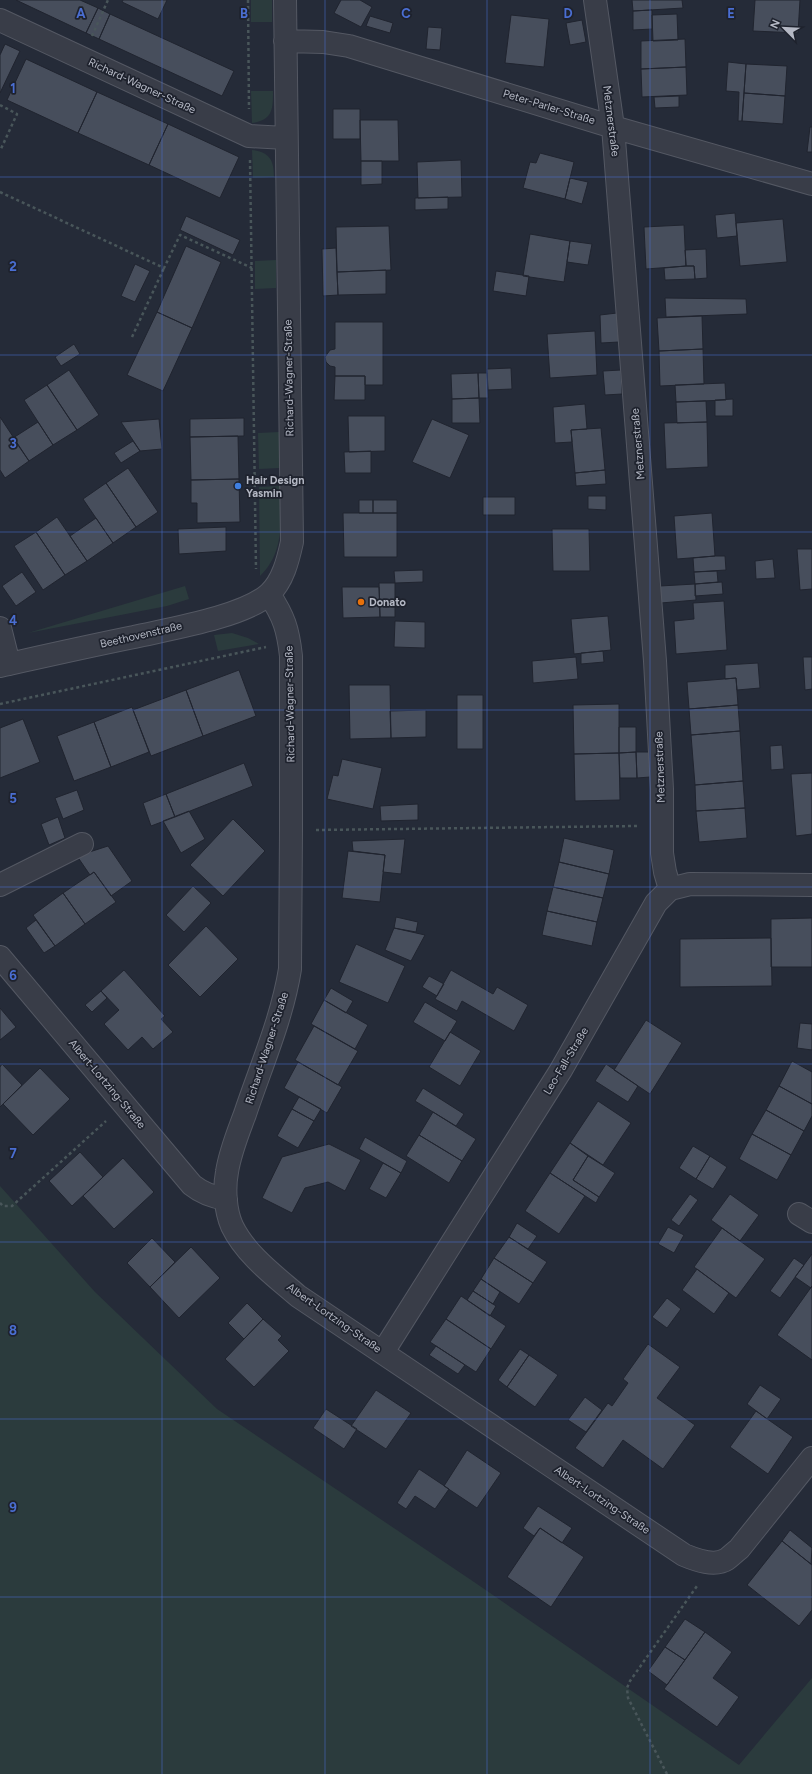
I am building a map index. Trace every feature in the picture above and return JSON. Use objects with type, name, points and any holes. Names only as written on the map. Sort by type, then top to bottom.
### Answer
[{"type":"street","name":"Richard-Wagner-Straße","points":[[226,1199],[227,1172],[233,1147],[280,1014],[290,969],[292,831],[290,642],[288,630],[281,612],[263,598],[283,573],[292,542],[285,0]]},
{"type":"street","name":"Metznerstraße","points":[[595,0],[613,127],[656,661],[662,789],[662,852],[665,872],[670,889]]},
{"type":"street","name":"Richard-Wagner-Straße","points":[[0,20],[249,136],[286,138]]},
{"type":"street","name":"Peter-Parler-Straße","points":[[285,41],[323,42],[349,46],[613,127],[812,184]]},
{"type":"street","name":"Beethovenstraße","points":[[0,628],[4,665],[203,621],[233,613],[263,598]]},
{"type":"street","points":[[0,885],[82,844]]},
{"type":"street","name":"Leo-Fall-Straße","points":[[383,1352],[561,1070],[656,902],[670,889],[690,884],[812,885]]},
{"type":"street","name":"Albert-Lortzing-Straße","points":[[0,957],[192,1185],[200,1191],[213,1197],[226,1199],[232,1225],[248,1250],[298,1296],[684,1555],[699,1561],[714,1562]]},
{"type":"street","points":[[714,1562],[726,1560],[739,1549],[812,1458]]},
{"type":"path","points":[[82,58],[108,0]]},
{"type":"path","points":[[248,0],[252,268],[263,598]]},
{"type":"path","points":[[0,106],[17,114],[0,151]]},
{"type":"path","points":[[0,192],[164,268]]},
{"type":"path","points":[[132,337],[180,235],[252,268]]},
{"type":"path","points":[[0,704],[290,642]]},
{"type":"path","points":[[292,831],[615,826]]},
{"type":"path","points":[[0,1203],[3,1206],[12,1206],[124,1104]]},
{"type":"path","points":[[667,1774],[628,1698],[627,1688],[630,1681],[714,1562]]},
{"type":"shaded area","points":[[251,0],[272,0],[272,22],[251,22]]},
{"type":"shaded area","points":[[251,91],[273,91],[273,103],[270,113],[259,122],[252,123]]},
{"type":"shaded area","points":[[252,150],[263,153],[270,158],[273,166],[274,177],[253,178]]},
{"type":"shaded area","points":[[276,260],[276,288],[255,289],[255,261]]},
{"type":"shaded area","points":[[279,432],[280,468],[259,469],[258,433]]},
{"type":"shaded area","points":[[280,486],[281,522],[278,545],[274,556],[260,576],[259,487]]},
{"type":"shaded area","points":[[185,586],[189,599],[167,606],[28,633]]},
{"type":"shaded area","points":[[232,633],[248,638],[259,644],[218,651],[214,635]]},
{"type":"shaded area","points":[[0,1186],[95,1292],[217,1409],[477,1584],[739,1765],[812,1678],[812,1774],[0,1774]]},
{"type":"building","points":[[16,0],[80,0],[98,8],[86,33]]},
{"type":"building","points":[[123,0],[167,0],[158,19],[122,2]]},
{"type":"building","points":[[341,0],[360,0],[372,7],[361,27],[334,13]]},
{"type":"building","points":[[632,0],[682,0],[683,8],[633,11]]},
{"type":"building","points":[[755,0],[800,0],[798,33],[753,31]]},
{"type":"building","points":[[98,8],[110,14],[99,39],[86,33]]},
{"type":"building","points":[[652,10],[652,29],[633,30],[633,11]]},
{"type":"building","points":[[110,14],[234,71],[222,96],[99,39]]},
{"type":"building","points":[[677,14],[678,40],[653,41],[652,15]]},
{"type":"building","points":[[511,15],[549,19],[544,67],[505,63]]},
{"type":"building","points":[[370,16],[393,23],[390,33],[366,26]]},
{"type":"building","points":[[582,20],[586,42],[570,45],[566,23]]},
{"type":"building","points":[[428,27],[442,28],[440,50],[426,49]]},
{"type":"building","points":[[685,39],[686,67],[641,69],[641,41]]},
{"type":"building","points":[[5,44],[20,51],[0,93],[0,55]]},
{"type":"building","points":[[26,59],[97,92],[78,133],[7,100]]},
{"type":"building","points":[[728,62],[746,64],[742,121],[738,121],[739,92],[726,91]]},
{"type":"building","points":[[746,64],[787,66],[785,96],[744,93]]},
{"type":"building","points":[[686,67],[687,95],[642,97],[641,69]]},
{"type":"building","points":[[97,92],[168,124],[149,165],[78,133]]},
{"type":"building","points":[[744,93],[785,96],[783,124],[742,121]]},
{"type":"building","points":[[679,96],[679,107],[655,108],[654,97]]},
{"type":"building","points":[[333,109],[360,109],[360,139],[333,139]]},
{"type":"building","points":[[360,120],[398,120],[399,161],[361,161]]},
{"type":"building","points":[[168,124],[239,157],[220,198],[149,165]]},
{"type":"building","points":[[810,127],[812,127],[812,152],[807,152]]},
{"type":"building","points":[[540,153],[574,162],[565,199],[523,188],[530,162],[536,163]]},
{"type":"building","points":[[461,160],[462,197],[418,198],[417,162]]},
{"type":"building","points":[[361,161],[382,161],[382,184],[361,185]]},
{"type":"building","points":[[570,178],[588,182],[582,204],[565,199]]},
{"type":"building","points":[[448,197],[448,209],[415,210],[415,198]]},
{"type":"building","points":[[735,213],[737,236],[717,238],[715,215]]},
{"type":"building","points":[[186,216],[240,240],[233,255],[180,230]]},
{"type":"building","points":[[783,219],[787,262],[740,266],[736,223]]},
{"type":"building","points":[[684,225],[686,266],[646,269],[644,227]]},
{"type":"building","points":[[389,226],[391,270],[337,272],[336,227]]},
{"type":"building","points":[[530,234],[570,241],[564,282],[523,276]]},
{"type":"building","points":[[570,241],[592,244],[588,265],[567,262]]},
{"type":"building","points":[[186,246],[221,262],[192,328],[157,312]]},
{"type":"building","points":[[336,248],[338,295],[323,296],[322,249]]},
{"type":"building","points":[[706,249],[707,278],[695,279],[694,266],[686,266],[685,250]]},
{"type":"building","points":[[135,264],[150,271],[135,302],[121,296]]},
{"type":"building","points":[[694,266],[695,279],[665,280],[664,268]]},
{"type":"building","points":[[386,270],[386,294],[338,295],[337,272]]},
{"type":"building","points":[[496,271],[529,276],[526,296],[493,291]]},
{"type":"building","points":[[665,298],[746,299],[747,314],[666,317]]},
{"type":"building","points":[[157,312],[192,328],[163,391],[127,375]]},
{"type":"building","points":[[617,313],[619,342],[601,343],[600,315]]},
{"type":"building","points":[[702,316],[703,349],[659,351],[657,318]]},
{"type":"building","points":[[335,322],[383,322],[383,385],[365,385],[365,376],[335,376],[335,367],[330,366],[326,362],[325,357],[330,350],[335,349]]},
{"type":"building","points":[[595,331],[597,375],[550,378],[547,334]]},
{"type":"building","points":[[74,344],[80,354],[61,366],[55,357]]},
{"type":"building","points":[[703,349],[704,384],[660,386],[659,351]]},
{"type":"building","points":[[511,368],[512,389],[488,390],[487,369]]},
{"type":"building","points":[[69,370],[99,415],[77,430],[47,385]]},
{"type":"building","points":[[621,370],[622,394],[605,395],[603,371]]},
{"type":"building","points":[[478,373],[487,373],[488,398],[479,398]]},
{"type":"building","points":[[478,373],[479,398],[452,399],[451,374]]},
{"type":"building","points":[[335,376],[365,376],[365,400],[334,400]]},
{"type":"building","points":[[725,383],[726,400],[676,402],[675,385]]},
{"type":"building","points":[[47,385],[77,430],[53,445],[24,400]]},
{"type":"building","points":[[479,398],[480,423],[452,423],[452,399]]},
{"type":"building","points":[[733,399],[733,416],[715,416],[715,400]]},
{"type":"building","points":[[706,401],[707,422],[677,423],[676,402]]},
{"type":"building","points":[[585,404],[587,429],[571,430],[572,442],[555,443],[553,407]]},
{"type":"building","points":[[348,416],[385,416],[385,451],[349,452]]},
{"type":"building","points":[[0,417],[29,461],[5,478],[0,470]]},
{"type":"building","points":[[244,418],[244,436],[190,437],[190,419]]},
{"type":"building","points":[[159,419],[162,449],[140,451],[121,422]]},
{"type":"building","points":[[432,419],[469,435],[450,478],[412,462]]},
{"type":"building","points":[[38,422],[53,445],[29,461],[13,438]]},
{"type":"building","points":[[707,422],[708,467],[666,469],[664,423]]},
{"type":"building","points":[[601,428],[605,470],[575,473],[571,430]]},
{"type":"building","points":[[238,436],[239,479],[191,480],[190,437]]},
{"type":"building","points":[[133,441],[140,451],[121,463],[114,453]]},
{"type":"building","points":[[371,451],[371,473],[345,473],[344,452]]},
{"type":"building","points":[[128,468],[158,512],[136,527],[106,483]]},
{"type":"building","points":[[605,470],[606,484],[576,486],[575,473]]},
{"type":"building","points":[[239,479],[240,522],[197,523],[197,503],[191,503],[191,480]]},
{"type":"building","points":[[106,483],[136,527],[113,543],[83,499]]},
{"type":"building","points":[[588,496],[606,496],[606,510],[588,509]]},
{"type":"building","points":[[483,497],[515,497],[515,515],[483,515]]},
{"type":"building","points":[[359,500],[373,500],[373,513],[359,513]]},
{"type":"building","points":[[373,500],[397,500],[397,513],[373,513]]},
{"type":"building","points":[[343,513],[397,513],[397,557],[344,557]]},
{"type":"building","points":[[712,513],[715,556],[677,559],[674,516]]},
{"type":"building","points":[[57,517],[87,561],[65,575],[36,532]]},
{"type":"building","points":[[96,518],[113,543],[87,561],[70,536]]},
{"type":"building","points":[[226,527],[226,551],[179,554],[178,529]]},
{"type":"building","points":[[552,529],[589,529],[590,571],[553,571]]},
{"type":"building","points":[[36,532],[65,575],[43,590],[14,546]]},
{"type":"building","points":[[797,549],[812,549],[812,589],[800,590]]},
{"type":"building","points":[[725,556],[726,570],[694,572],[693,558]]},
{"type":"building","points":[[773,559],[775,578],[756,579],[755,561]]},
{"type":"building","points":[[423,570],[423,582],[395,583],[394,571]]},
{"type":"building","points":[[717,571],[718,582],[695,584],[694,572]]},
{"type":"building","points":[[22,572],[36,592],[16,606],[2,586]]},
{"type":"building","points":[[722,582],[723,594],[695,596],[695,584]]},
{"type":"building","points":[[379,583],[395,583],[395,617],[380,617]]},
{"type":"building","points":[[695,584],[696,600],[661,603],[660,586]]},
{"type":"building","name":"Donato","points":[[342,587],[379,587],[380,617],[343,618]]},
{"type":"building","points":[[724,601],[727,650],[676,654],[674,621],[694,619],[693,603]]},
{"type":"building","points":[[608,616],[611,650],[574,654],[571,619]]},
{"type":"building","points":[[395,621],[425,622],[425,648],[394,647]]},
{"type":"building","points":[[603,651],[604,662],[581,664],[581,653]]},
{"type":"building","points":[[576,657],[578,679],[533,683],[532,661]]},
{"type":"building","points":[[803,657],[812,657],[812,689],[805,690]]},
{"type":"building","points":[[758,663],[760,688],[737,690],[736,678],[725,679],[725,665]]},
{"type":"building","points":[[239,670],[256,716],[203,736],[186,690]]},
{"type":"building","points":[[736,678],[738,705],[689,709],[687,682]]},
{"type":"building","points":[[349,685],[390,685],[391,738],[350,739]]},
{"type":"building","points":[[186,690],[203,736],[151,756],[133,710]]},
{"type":"building","points":[[457,695],[483,695],[483,749],[457,749]]},
{"type":"building","points":[[619,704],[619,753],[574,754],[573,705]]},
{"type":"building","points":[[738,705],[740,731],[691,735],[689,709]]},
{"type":"building","points":[[132,707],[149,752],[111,767],[94,722]]},
{"type":"building","points":[[426,710],[426,737],[391,738],[390,711]]},
{"type":"building","points":[[23,719],[40,762],[0,778],[0,728]]},
{"type":"building","points":[[94,722],[111,767],[74,781],[57,736]]},
{"type":"building","points":[[619,727],[636,727],[636,752],[619,753]]},
{"type":"building","points":[[740,731],[743,781],[695,785],[691,735]]},
{"type":"building","points":[[782,745],[784,769],[771,770],[770,746]]},
{"type":"building","points":[[636,752],[650,752],[650,777],[637,778]]},
{"type":"building","points":[[636,752],[637,778],[620,778],[619,753]]},
{"type":"building","points":[[619,753],[620,800],[575,801],[574,754]]},
{"type":"building","points":[[342,759],[382,768],[373,809],[327,799],[333,775],[338,776]]},
{"type":"building","points":[[244,763],[253,786],[175,817],[166,794]]},
{"type":"building","points":[[812,773],[812,834],[796,836],[791,774]]},
{"type":"building","points":[[743,781],[745,808],[696,811],[695,785]]},
{"type":"building","points":[[77,790],[84,810],[63,819],[55,798]]},
{"type":"building","points":[[166,794],[175,817],[151,826],[143,803]]},
{"type":"building","points":[[418,804],[418,820],[381,821],[380,806]]},
{"type":"building","points":[[745,808],[747,838],[699,842],[696,811]]},
{"type":"building","points":[[189,811],[205,839],[181,853],[163,821]]},
{"type":"building","points":[[58,817],[65,838],[49,845],[41,824]]},
{"type":"building","points":[[233,819],[265,851],[223,896],[190,865]]},
{"type":"building","points":[[564,838],[614,850],[609,874],[559,862]]},
{"type":"building","points":[[405,839],[401,874],[383,872],[385,855],[353,851],[352,841]]},
{"type":"building","points":[[108,846],[132,881],[111,896],[94,872],[90,875],[77,856]]},
{"type":"building","points":[[348,851],[385,855],[380,902],[342,898]]},
{"type":"building","points":[[559,862],[609,874],[603,898],[553,887]]},
{"type":"building","points":[[94,872],[116,902],[85,924],[63,893]]},
{"type":"building","points":[[193,886],[211,903],[184,932],[166,915]]},
{"type":"building","points":[[553,887],[603,898],[597,922],[547,911]]},
{"type":"building","points":[[63,893],[85,924],[55,946],[33,915]]},
{"type":"building","points":[[547,911],[597,922],[592,946],[542,935]]},
{"type":"building","points":[[396,917],[418,922],[416,932],[394,928]]},
{"type":"building","points":[[812,918],[812,967],[771,967],[771,919]]},
{"type":"building","points":[[36,920],[55,946],[44,953],[26,928]]},
{"type":"building","points":[[206,926],[238,959],[200,997],[168,965]]},
{"type":"building","points":[[394,928],[425,935],[411,961],[385,950]]},
{"type":"building","points":[[771,938],[772,986],[680,987],[680,939]]},
{"type":"building","points":[[356,944],[405,966],[388,1003],[339,982]]},
{"type":"building","points":[[124,970],[165,1016],[161,1019],[173,1032],[153,1049],[142,1037],[128,1050],[104,1024],[119,1010],[101,991]]},
{"type":"building","points":[[451,970],[493,994],[497,987],[528,1005],[514,1031],[462,1001],[457,1011],[435,999]]},
{"type":"building","points":[[429,976],[444,984],[437,996],[422,987]]},
{"type":"building","points":[[331,988],[353,1001],[346,1013],[324,1000]]},
{"type":"building","points":[[101,991],[107,998],[92,1012],[85,1005]]},
{"type":"building","points":[[324,1000],[368,1025],[355,1049],[311,1024]]},
{"type":"building","points":[[425,1002],[457,1021],[445,1041],[413,1022]]},
{"type":"building","points":[[0,1008],[16,1027],[0,1040]]},
{"type":"building","points":[[646,1020],[682,1043],[650,1094],[614,1070]]},
{"type":"building","points":[[800,1023],[812,1024],[812,1050],[797,1048]]},
{"type":"building","points":[[314,1026],[358,1051],[338,1085],[295,1060]]},
{"type":"building","points":[[450,1032],[481,1051],[460,1086],[429,1067]]},
{"type":"building","points":[[792,1061],[812,1072],[812,1104],[779,1086]]},
{"type":"building","points":[[298,1062],[342,1087],[327,1113],[284,1088]]},
{"type":"building","points":[[2,1064],[22,1085],[0,1107],[0,1067]]},
{"type":"building","points":[[606,1064],[638,1086],[628,1102],[595,1081]]},
{"type":"building","points":[[40,1068],[70,1099],[33,1135],[3,1104]]},
{"type":"building","points":[[779,1086],[812,1104],[812,1116],[804,1131],[766,1110]]},
{"type":"building","points":[[423,1088],[464,1114],[456,1126],[415,1101]]},
{"type":"building","points":[[299,1097],[321,1109],[314,1121],[292,1109]]},
{"type":"building","points":[[598,1101],[631,1123],[603,1165],[570,1143]]},
{"type":"building","points":[[292,1109],[314,1121],[298,1148],[277,1136]]},
{"type":"building","points":[[766,1110],[804,1131],[791,1155],[752,1134]]},
{"type":"building","points":[[433,1112],[476,1139],[462,1161],[419,1135]]},
{"type":"building","points":[[752,1134],[791,1155],[777,1180],[739,1159]]},
{"type":"building","points":[[419,1135],[462,1161],[449,1183],[406,1156]]},
{"type":"building","points":[[365,1137],[407,1161],[401,1173],[359,1149]]},
{"type":"building","points":[[570,1143],[588,1156],[573,1180],[599,1197],[596,1203],[550,1173]]},
{"type":"building","points":[[329,1144],[361,1160],[345,1191],[328,1182],[305,1188],[292,1213],[262,1198],[282,1157]]},
{"type":"building","points":[[693,1146],[710,1156],[696,1179],[679,1168]]},
{"type":"building","points":[[80,1152],[103,1177],[72,1206],[49,1181]]},
{"type":"building","points":[[588,1156],[615,1173],[599,1197],[573,1180]]},
{"type":"building","points":[[710,1156],[727,1167],[713,1189],[696,1179]]},
{"type":"building","points":[[123,1158],[154,1192],[114,1229],[83,1196]]},
{"type":"building","points":[[383,1163],[401,1173],[386,1198],[369,1189]]},
{"type":"building","points":[[550,1173],[585,1196],[559,1234],[525,1211]]},
{"type":"building","points":[[690,1194],[698,1200],[679,1226],[671,1220]]},
{"type":"building","points":[[730,1194],[759,1215],[740,1241],[711,1220]]},
{"type":"building","points":[[517,1223],[537,1236],[528,1249],[509,1237]]},
{"type":"building","points":[[668,1227],[684,1235],[674,1253],[658,1244]]},
{"type":"building","points":[[722,1228],[765,1259],[736,1298],[694,1267]]},
{"type":"building","points":[[509,1237],[547,1262],[533,1283],[494,1258]]},
{"type":"building","points":[[152,1238],[175,1262],[150,1287],[127,1263]]},
{"type":"building","points":[[191,1247],[220,1278],[179,1318],[150,1287]]},
{"type":"building","points":[[812,1254],[812,1286],[811,1288],[795,1277]]},
{"type":"building","points":[[494,1258],[533,1283],[519,1304],[481,1279]]},
{"type":"building","points":[[794,1258],[804,1265],[780,1298],[770,1291]]},
{"type":"building","points":[[697,1269],[729,1293],[714,1314],[682,1290]]},
{"type":"building","points":[[481,1279],[500,1292],[493,1304],[473,1291]]},
{"type":"building","points":[[812,1286],[812,1360],[777,1335]]},
{"type":"building","points":[[473,1291],[496,1306],[490,1316],[467,1300]]},
{"type":"building","points":[[461,1296],[506,1326],[491,1349],[446,1319]]},
{"type":"building","points":[[667,1298],[681,1309],[667,1328],[652,1317]]},
{"type":"building","points":[[247,1303],[263,1319],[244,1339],[228,1323]]},
{"type":"building","points":[[263,1319],[282,1336],[278,1340],[289,1351],[254,1387],[225,1359]]},
{"type":"building","points":[[446,1319],[491,1349],[476,1372],[430,1342]]},
{"type":"building","points":[[648,1344],[680,1367],[657,1398],[695,1425],[663,1469],[623,1440],[603,1468],[575,1448],[608,1403],[612,1406],[628,1383],[623,1379]]},
{"type":"building","points":[[436,1346],[465,1365],[458,1374],[429,1355]]},
{"type":"building","points":[[520,1349],[529,1355],[507,1387],[498,1380]]},
{"type":"building","points":[[529,1355],[558,1375],[535,1407],[507,1387]]},
{"type":"building","points":[[760,1385],[781,1399],[767,1419],[747,1404]]},
{"type":"building","points":[[376,1390],[411,1413],[386,1449],[351,1426]]},
{"type":"building","points":[[585,1397],[602,1410],[586,1432],[568,1420]]},
{"type":"building","points":[[326,1409],[357,1429],[344,1449],[313,1428]]},
{"type":"building","points":[[756,1411],[793,1437],[768,1474],[730,1447]]},
{"type":"building","points":[[467,1450],[501,1473],[477,1508],[444,1486]]},
{"type":"building","points":[[419,1469],[449,1489],[435,1509],[415,1496],[406,1509],[397,1503]]},
{"type":"building","points":[[538,1506],[572,1528],[562,1543],[540,1528],[534,1536],[523,1528]]},
{"type":"building","points":[[540,1528],[584,1557],[551,1607],[507,1577]]},
{"type":"building","points":[[790,1530],[812,1548],[811,1564],[782,1541]]},
{"type":"building","points":[[782,1541],[812,1565],[812,1610],[799,1626],[747,1585]]},
{"type":"building","points":[[685,1619],[705,1632],[685,1660],[665,1647]]},
{"type":"building","points":[[705,1632],[732,1652],[713,1678],[739,1697],[717,1727],[664,1689]]},
{"type":"building","points":[[665,1647],[685,1660],[667,1685],[648,1671]]},
{"type":"place","name":"Hair Design Yasmin","points":[[238,486]]},
{"type":"place","name":"Donato","points":[[361,602]]}]
